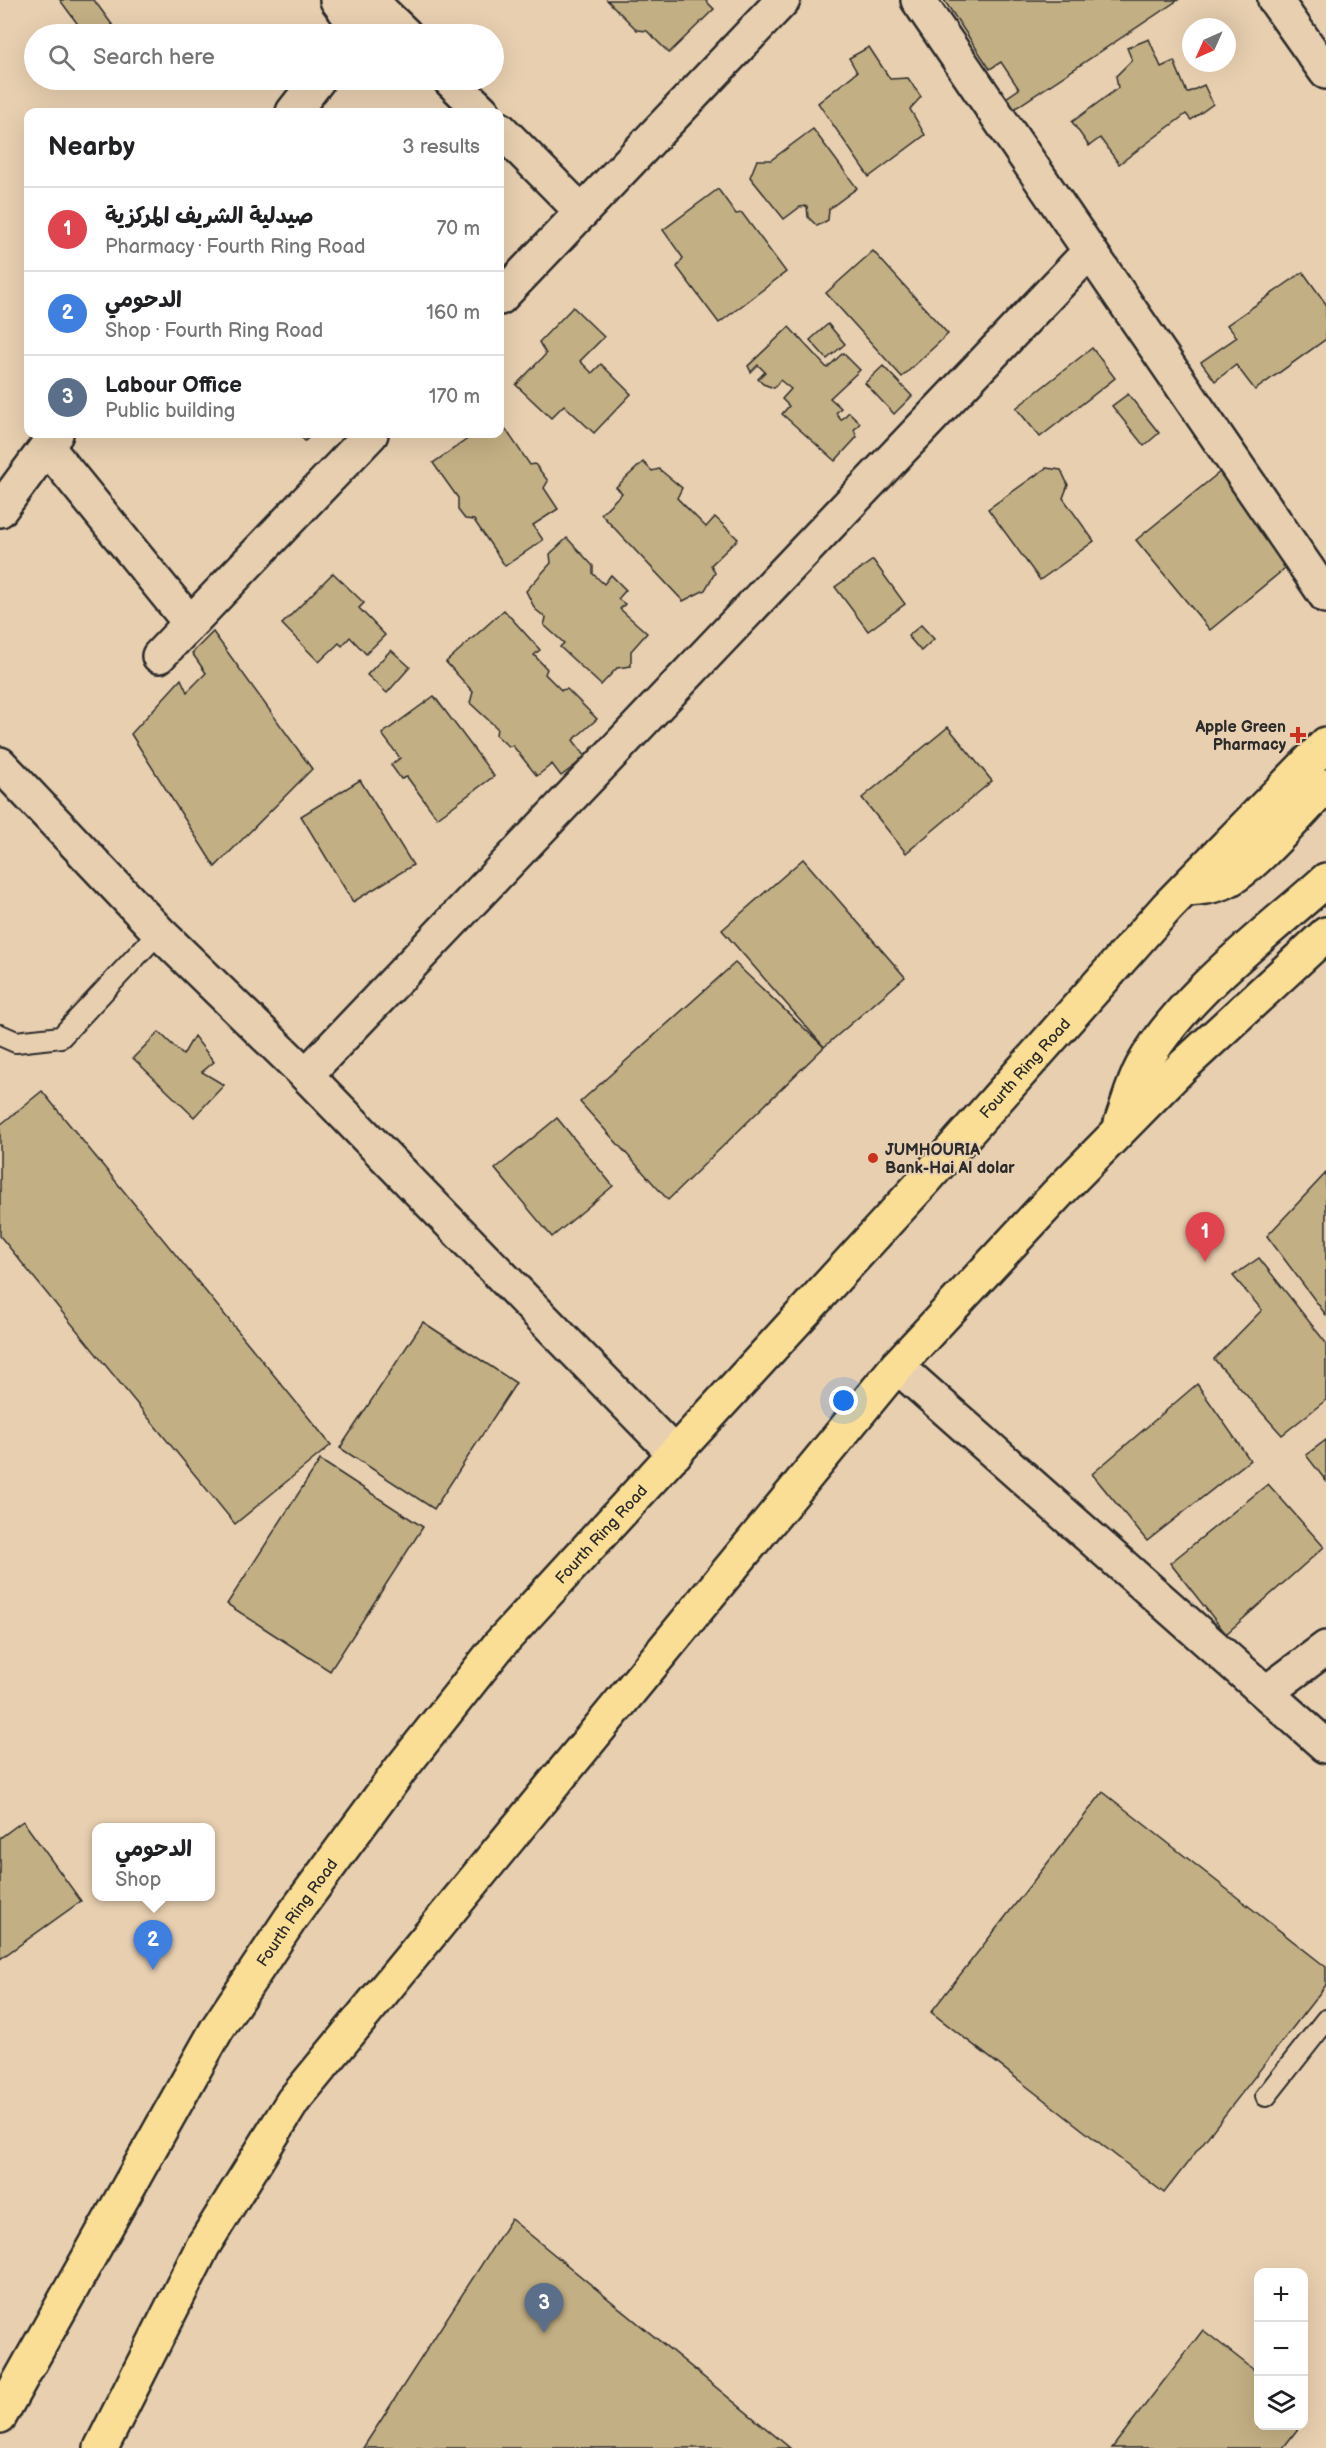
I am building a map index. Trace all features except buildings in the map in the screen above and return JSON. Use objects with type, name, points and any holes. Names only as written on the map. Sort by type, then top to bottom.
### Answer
[{"type":"main road","name":"Fourth Ring Road","points":[[0,2416],[217,2029],[291,1918],[400,1770],[499,1645],[675,1454],[1185,889],[1326,744]]},
{"type":"main road","points":[[1185,889],[1206,887],[1226,881],[1246,867],[1326,786]]},
{"type":"main road","points":[[1117,1133],[1141,1068],[1161,1036],[1189,1002],[1326,880]]},
{"type":"main road","points":[[103,2446],[203,2246],[293,2101],[897,1366],[1182,1067],[1326,934]]},
{"type":"street","points":[[337,0],[383,24]]},
{"type":"street","points":[[504,294],[783,0]]},
{"type":"street","points":[[918,0],[1326,596]]},
{"type":"street","points":[[1275,0],[1326,72]]},
{"type":"street","points":[[297,108],[310,90]]},
{"type":"street","points":[[460,90],[479,108]]},
{"type":"street","points":[[504,133],[582,212]]},
{"type":"street","points":[[306,1075],[1090,251]]},
{"type":"street","points":[[159,657],[367,438]]},
{"type":"street","points":[[0,510],[52,440],[190,623]]},
{"type":"street","points":[[0,764],[159,932],[306,1075],[675,1454]]},
{"type":"street","points":[[897,1366],[1326,1746]]},
{"type":"street","points":[[1266,1692],[1326,1648]]},
{"type":"lane","points":[[0,1035],[16,1042],[61,1037],[159,932]]},
{"type":"lane","points":[[1266,2096],[1326,2020]]},
{"type":"place","name":"Apple Green Pharmacy","points":[[1298,735]]},
{"type":"place","name":"JUMHOURIA Bank-Hai Al dolar","points":[[873,1158]]},
{"type":"place","name":"صيدلية الشريف المركزية","points":[[1205,1262]]},
{"type":"place","name":"الدحومي","points":[[153,1970]]},
{"type":"place","name":"Labour Office","points":[[544,2333]]}]
